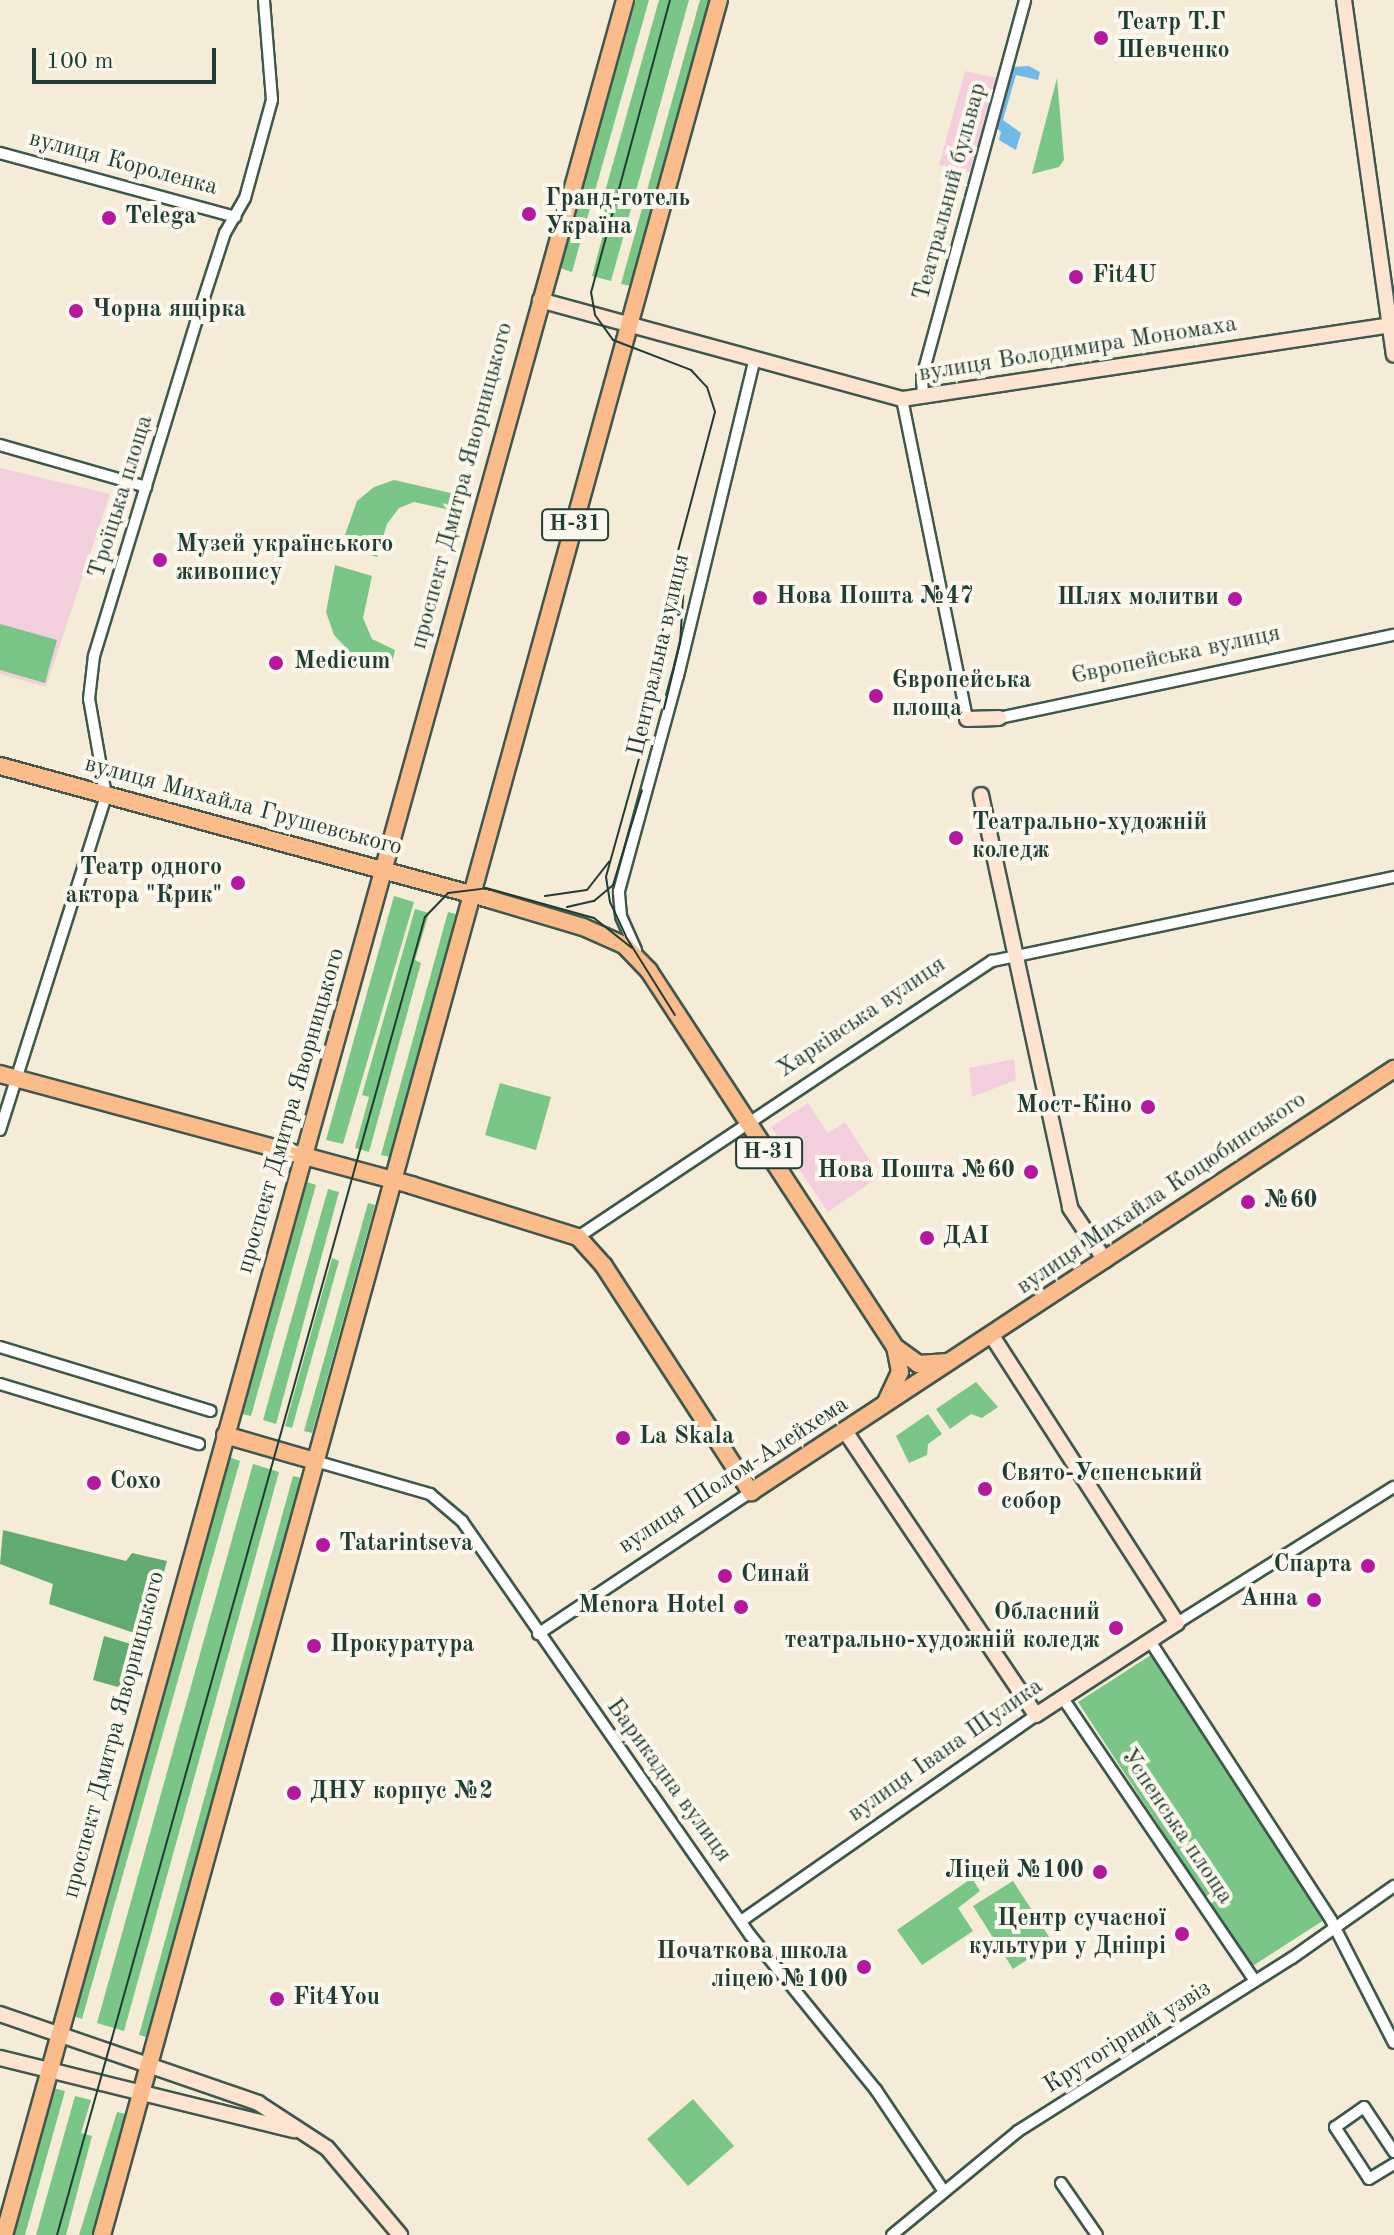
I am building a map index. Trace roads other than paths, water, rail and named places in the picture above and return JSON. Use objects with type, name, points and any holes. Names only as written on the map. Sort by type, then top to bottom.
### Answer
[{"type":"main road","name":"проспект Дмитра Яворницького","points":[[4,2235],[625,0]]},
{"type":"main road","name":"Н-31","points":[[719,0],[633,325],[472,895],[583,927],[641,959],[895,1347]]},
{"type":"main road","name":"вулиця Михайла Грушевського","points":[[0,766],[472,895]]},
{"type":"main road","points":[[102,2235],[472,895]]},
{"type":"main road","name":"вулиця Михайла Коцюбинського","points":[[957,1360],[1394,1069]]},
{"type":"main road","points":[[8,1076],[393,1182],[578,1237],[604,1266],[751,1492]]},
{"type":"main road","points":[[895,1347],[918,1364],[957,1360]]},
{"type":"main road","points":[[880,1408],[896,1387],[895,1347]]},
{"type":"main road","name":"вулиця Шолом-Алейхема","points":[[751,1492],[957,1360]]},
{"type":"main road","points":[[225,1435],[315,1461]]},
{"type":"street","name":"Троїцька площа","points":[[106,795],[90,677],[146,487],[235,217],[245,198],[272,100],[264,0]]},
{"type":"street","name":"Театральний бульвар","points":[[923,396],[922,377],[1025,0]]},
{"type":"street","points":[[1344,0],[1394,354]]},
{"type":"street","name":"вулиця Короленка","points":[[0,153],[235,217]]},
{"type":"street","points":[[540,300],[633,325]]},
{"type":"street","name":"вулиця Володимира Мономаха","points":[[633,325],[902,399],[1392,326]]},
{"type":"street","name":"Центральна вулиця","points":[[641,959],[624,926],[619,891],[678,676],[755,358]]},
{"type":"street","points":[[902,399],[967,719]]},
{"type":"street","points":[[0,445],[146,487]]},
{"type":"street","name":"Європейська вулиця","points":[[967,719],[999,718],[1394,635]]},
{"type":"street","points":[[0,1130],[8,1076],[106,795]]},
{"type":"street","points":[[981,795],[1070,1208],[1105,1260]]},
{"type":"street","name":"Харківська вулиця","points":[[578,1237],[992,961],[1394,877]]},
{"type":"street","points":[[992,1336],[1177,1623],[1394,1487]]},
{"type":"street","points":[[0,1347],[210,1411]]},
{"type":"street","points":[[0,1384],[199,1444]]},
{"type":"street","points":[[845,1431],[1036,1715]]},
{"type":"street","name":"Барикадна вулиця","points":[[315,1461],[430,1494],[462,1521],[538,1634],[744,1919],[768,1957],[876,2090],[943,2190]]},
{"type":"street","name":"вулиця Шолом-Алейхема","points":[[538,1634],[751,1492]]},
{"type":"street","name":"вулиця Івана Шулика","points":[[744,1919],[1062,1697],[1177,1623]]},
{"type":"street","points":[[1150,1641],[1335,1927],[1394,2043]]},
{"type":"street","name":"Успенська площа","points":[[1062,1697],[1255,1981]]},
{"type":"street","name":"Крутогірний узвіз","points":[[892,2235],[1018,2131],[1255,1981],[1394,1886]]},
{"type":"street","points":[[0,2014],[258,2103],[306,2133],[349,2170],[400,2235]]},
{"type":"street","points":[[0,2058],[306,2133]]},
{"type":"street","points":[[1394,2152],[1364,2107],[1335,2127],[1369,2179],[1394,2164]]},
{"type":"street","points":[[1061,2183],[1097,2235]]},
{"type":"water","points":[[1029,66],[1040,72],[1038,80],[1016,75],[1003,120],[1021,133],[1016,150],[999,140],[1001,132],[994,126],[1013,67]]},
{"type":"tram line","points":[[670,0],[591,292],[595,315],[613,340],[691,370],[707,387],[715,412],[666,596],[657,694],[606,877],[610,902],[626,937],[675,1015]]},
{"type":"tram line","points":[[664,709],[680,643],[686,555]]},
{"type":"tram line","points":[[567,907],[594,901],[613,885],[642,790]]},
{"type":"tram line","points":[[545,896],[587,890],[609,862]]},
{"type":"tram line","points":[[57,2235],[425,917],[448,893],[486,888],[594,918],[632,948]]},
{"type":"place","name":"Театр Т.Г Шевченко","points":[[1101,38]]},
{"type":"place","name":"Гранд-готель Україна","points":[[529,214]]},
{"type":"place","name":"Telega","points":[[109,218]]},
{"type":"place","name":"Fit4U","points":[[1076,277]]},
{"type":"place","name":"Чорна ящірка","points":[[76,311]]},
{"type":"place","name":"Музей українського живопису","points":[[160,560]]},
{"type":"place","name":"Нова Пошта №47","points":[[760,598]]},
{"type":"place","name":"Шлях молитви","points":[[1235,599]]},
{"type":"place","name":"Medicum","points":[[276,663]]},
{"type":"place","name":"Європейська площа","points":[[876,696]]},
{"type":"place","name":"Театрально-художній коледж","points":[[956,838]]},
{"type":"place","name":"Театр одного актора \"Крик\"","points":[[238,883]]},
{"type":"place","name":"Мост-Кіно","points":[[1148,1107]]},
{"type":"place","name":"Нова Пошта №60","points":[[1031,1172]]},
{"type":"place","name":"№60","points":[[1248,1202]]},
{"type":"place","name":"ДАІ","points":[[927,1238]]},
{"type":"place","name":"La Skala","points":[[623,1438]]},
{"type":"place","name":"Сохо","points":[[94,1483]]},
{"type":"place","name":"Свято-Успенський собор","points":[[985,1489]]},
{"type":"place","name":"Tatarintseva","points":[[323,1545]]},
{"type":"place","name":"Спарта","points":[[1368,1566]]},
{"type":"place","name":"Синай","points":[[725,1576]]},
{"type":"place","name":"Анна","points":[[1314,1600]]},
{"type":"place","name":"Menora Hotel","points":[[741,1607]]},
{"type":"place","name":"Обласний театрально-художній коледж","points":[[1116,1628]]},
{"type":"place","name":"Прокуратура","points":[[314,1646]]},
{"type":"place","name":"ДНУ корпус №2","points":[[294,1793]]},
{"type":"place","name":"Ліцей №100","points":[[1100,1872]]},
{"type":"place","name":"Центр сучасної культури у Дніпрі","points":[[1182,1934]]},
{"type":"place","name":"Початкова школа ліцею №100","points":[[864,1967]]},
{"type":"place","name":"Fit4You","points":[[277,1999]]}]
